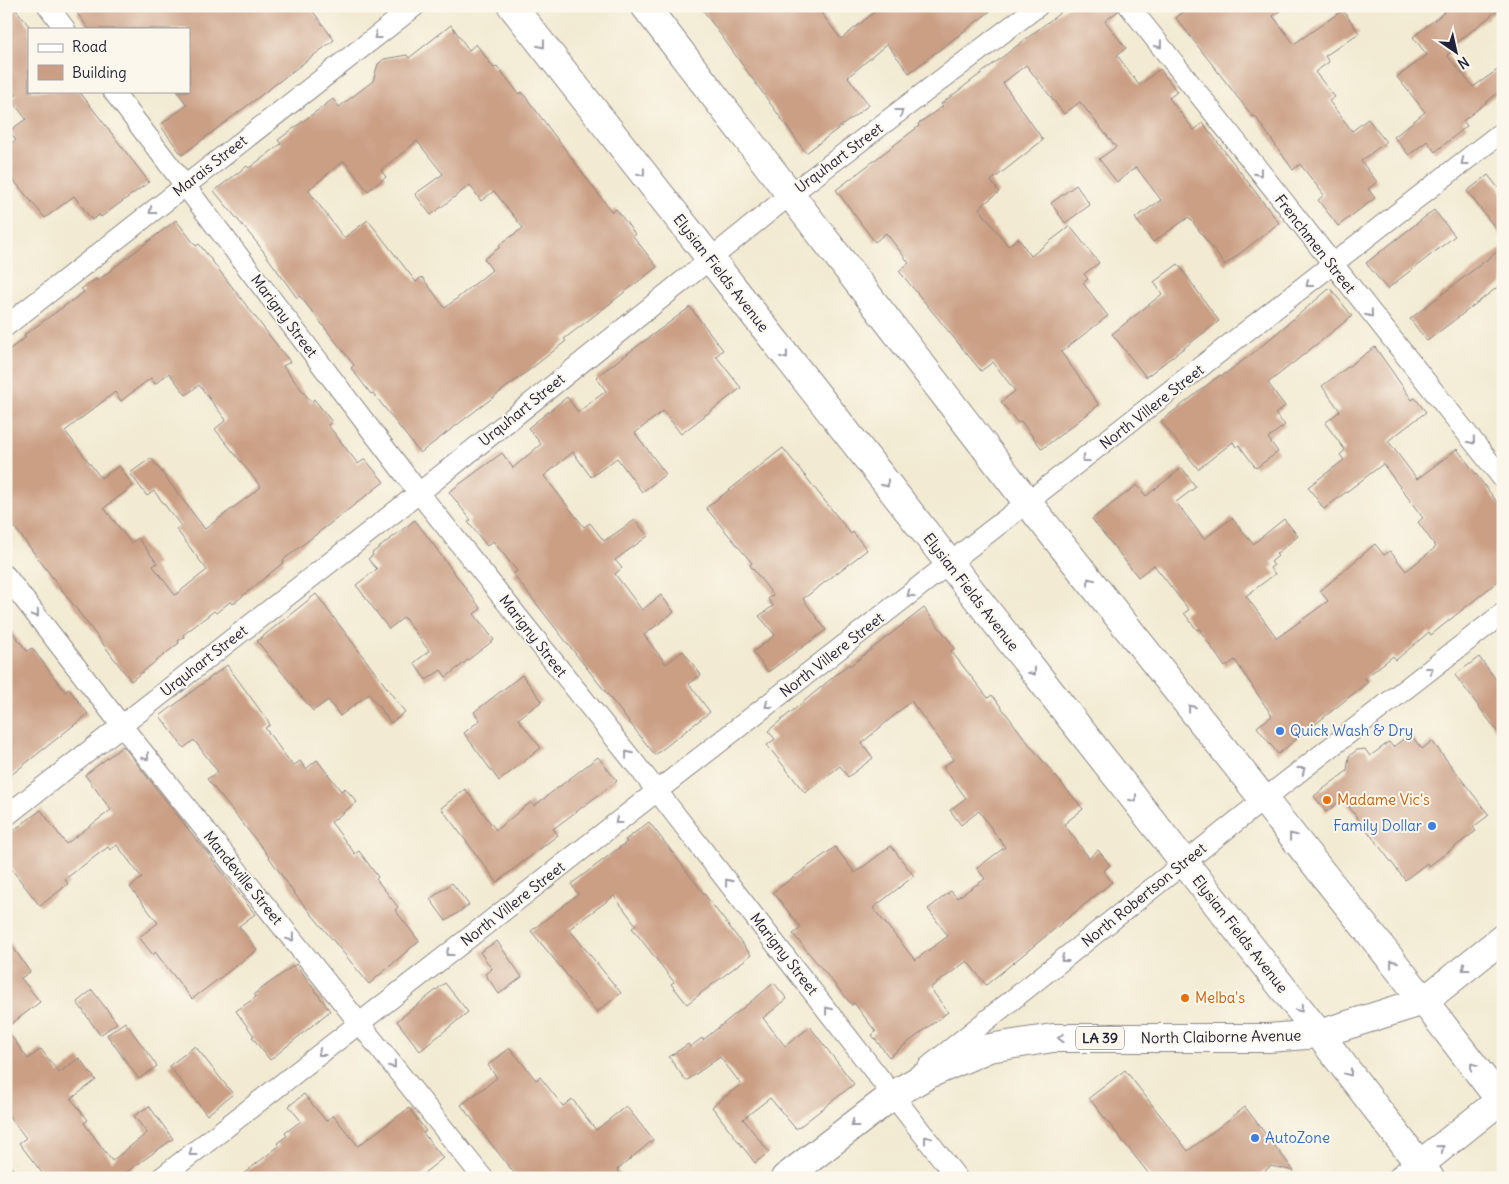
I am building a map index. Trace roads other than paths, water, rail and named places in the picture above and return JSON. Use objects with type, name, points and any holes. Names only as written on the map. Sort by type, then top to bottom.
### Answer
[{"type":"main road","name":"Elysian Fields Avenue","points":[[512,6],[949,565],[1320,1034],[1417,1173]]},
{"type":"main road","points":[[645,6],[1028,503],[1502,1101],[1417,1173]]},
{"type":"main road","name":"North Claiborne Avenue","points":[[893,1095],[927,1075],[961,1059],[989,1048],[1020,1041],[1053,1038],[1268,1038],[1320,1034],[1424,1001],[1503,938]]},
{"type":"main road","name":"North Robertson Street","points":[[785,1178],[893,1095]]},
{"type":"street","points":[[48,6],[64,28]]},
{"type":"street","name":"Marais Street","points":[[6,326],[415,6]]},
{"type":"street","name":"Urquhart Street","points":[[6,816],[419,492],[791,194],[1038,6]]},
{"type":"street","name":"Frenchmen Street","points":[[1129,6],[1332,266],[1503,479]]},
{"type":"street","name":"Marigny Street","points":[[114,92],[419,492],[657,791],[957,1178]]},
{"type":"street","name":"North Villere Street","points":[[161,1178],[1503,132]]},
{"type":"street","name":"Mandeville Street","points":[[6,576],[122,726],[483,1178]]},
{"type":"street","name":"North Robertson Street","points":[[893,1095],[1263,800],[1503,613]]},
{"type":"place","name":"Quick Wash & Dry","points":[[1280,731]]},
{"type":"place","name":"Madame Vic's","points":[[1327,800]]},
{"type":"place","name":"Family Dollar","points":[[1432,826]]},
{"type":"place","name":"Melba's","points":[[1185,998]]},
{"type":"place","name":"AutoZone","points":[[1255,1138]]}]
